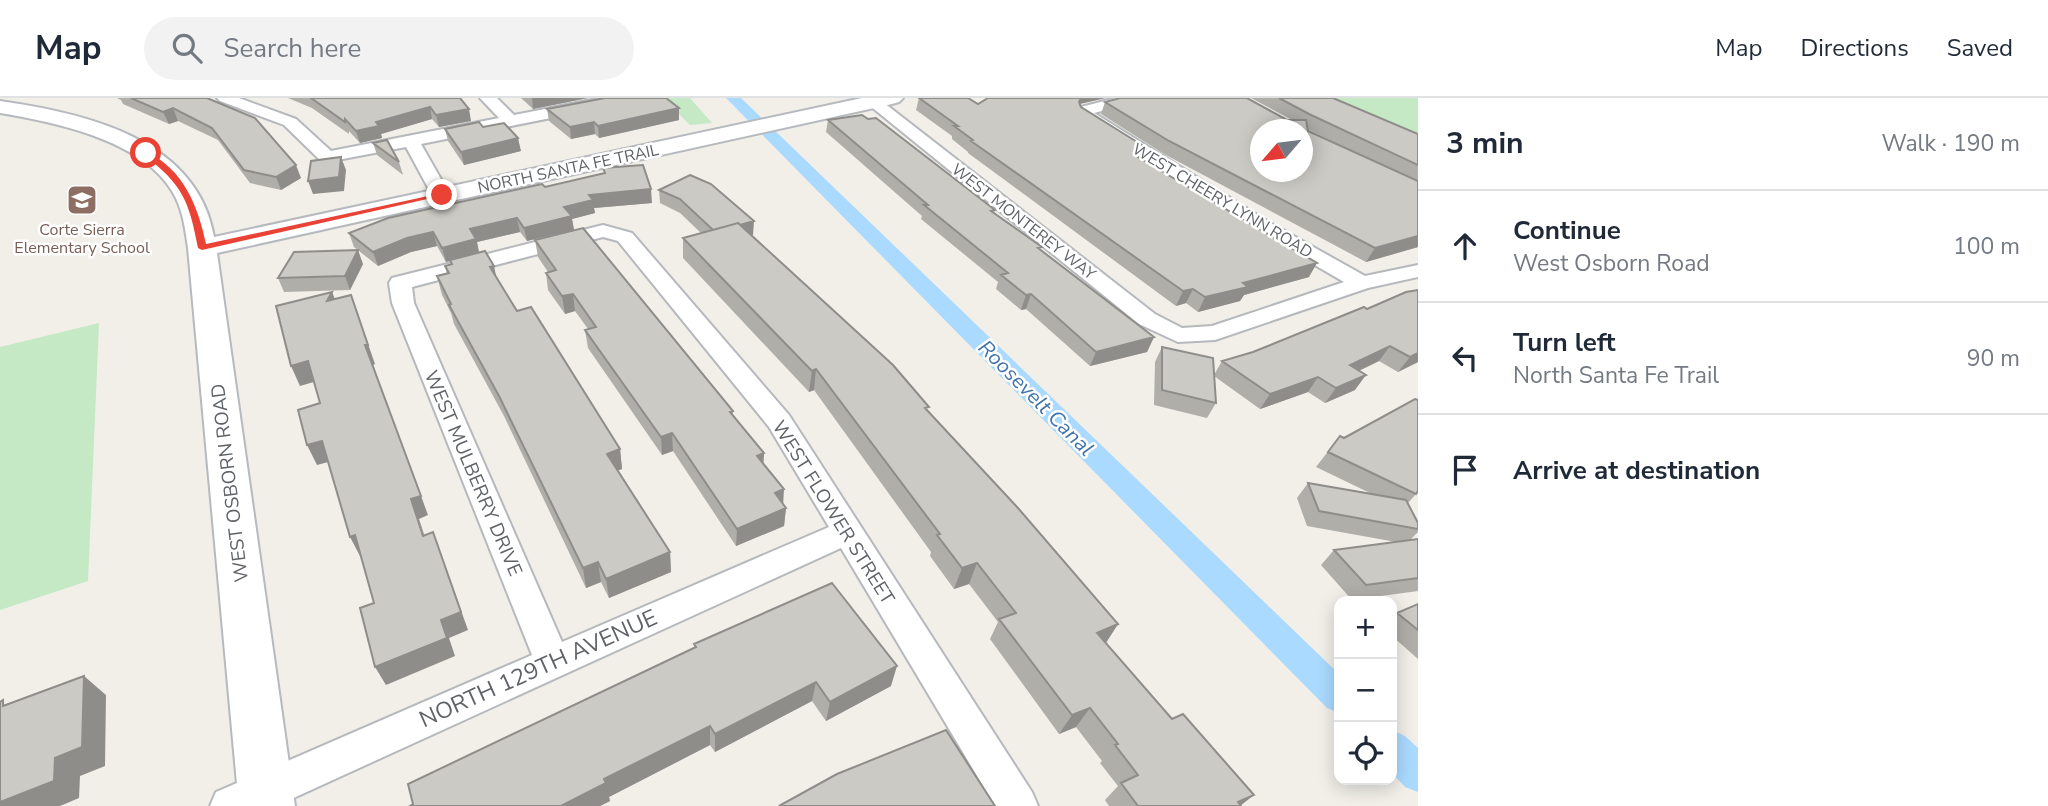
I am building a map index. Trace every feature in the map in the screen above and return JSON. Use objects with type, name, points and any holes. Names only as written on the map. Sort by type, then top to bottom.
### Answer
[{"type":"street","points":[[225,98],[290,122],[327,157],[606,102],[614,98]]},
{"type":"street","points":[[488,98],[510,121]]},
{"type":"street","name":"WEST CHEERY LYNN ROAD","points":[[1135,98],[1087,110],[1085,114],[1260,225],[1362,283]]},
{"type":"street","name":"NORTH SANTA FE TRAIL","points":[[202,248],[883,100]]},
{"type":"street","name":"WEST MONTEREY WAY","points":[[883,100],[1147,319],[1178,335],[1215,333],[1362,283]]},
{"type":"street","name":"WEST OSBORN ROAD","points":[[0,107],[80,123],[124,141],[166,169],[183,187],[195,210],[202,248],[254,801]]},
{"type":"street","points":[[411,141],[442,195]]},
{"type":"street","name":"WEST FLOWER STREET","points":[[400,283],[603,231],[625,237],[779,421],[1018,806]]},
{"type":"street","points":[[1362,283],[1418,271]]},
{"type":"street","name":"WEST MULBERRY DRIVE","points":[[400,283],[403,303],[552,661]]},
{"type":"street","name":"NORTH 129TH AVENUE","points":[[254,801],[552,661],[847,532]]},
{"type":"green space","points":[[645,98],[690,98],[712,123],[690,125],[667,102]]},
{"type":"green space","points":[[1324,98],[1418,98],[1418,140]]},
{"type":"green space","points":[[99,323],[88,581],[0,610],[0,347]]},
{"type":"building","points":[[131,98],[207,98],[255,118],[296,165],[276,177],[244,170],[212,128],[173,108],[163,112]]},
{"type":"building","points":[[311,98],[460,98],[469,109],[436,115],[430,107],[376,122],[379,126],[356,131],[345,119],[345,122]]},
{"type":"building","points":[[605,98],[666,98],[679,108],[598,126],[594,122],[570,127],[547,109]]},
{"type":"building","points":[[919,98],[968,98],[978,104],[988,98],[1081,98],[1081,107],[1142,145],[1136,156],[1317,263],[1243,283],[1248,287],[1205,297],[1193,289],[1183,291],[971,141],[973,140],[954,126],[958,126]]},
{"type":"building","points":[[1120,98],[1247,98],[1285,119],[1250,119],[1250,182],[1313,182],[1313,133],[1418,181],[1418,236],[1375,248],[1169,141],[1105,102]]},
{"type":"building","points":[[1279,98],[1333,98],[1418,134],[1418,165],[1309,114]]},
{"type":"building","points":[[862,115],[868,119],[876,118],[1154,337],[1096,352],[1031,294],[1026,295],[1001,275],[1008,273],[924,205],[928,205],[828,120]]},
{"type":"building","points":[[479,122],[483,127],[504,123],[518,138],[461,152],[445,129]]},
{"type":"building","points":[[387,140],[399,162],[373,143]]},
{"type":"building","points":[[341,157],[339,177],[308,181],[311,161]]},
{"type":"building","points":[[643,165],[651,189],[589,195],[593,200],[564,207],[572,216],[524,228],[517,218],[470,229],[476,239],[442,248],[433,232],[407,238],[373,252],[349,233],[388,218],[605,173],[603,168]]},
{"type":"building","points":[[690,175],[711,184],[754,221],[713,230],[680,199],[659,190]]},
{"type":"building","points":[[738,223],[893,365],[929,407],[925,408],[1018,508],[1118,624],[1097,633],[1172,719],[1183,714],[1254,795],[1238,802],[1241,806],[1138,806],[1121,783],[1138,775],[1115,745],[1118,744],[1090,708],[1072,715],[999,619],[1016,613],[977,563],[962,568],[937,535],[940,534],[816,369],[812,371],[683,238]]},
{"type":"building","points":[[583,228],[733,411],[730,412],[764,453],[757,456],[784,489],[775,493],[786,508],[737,529],[672,433],[661,437],[585,330],[596,327],[573,294],[562,296],[546,273],[556,270],[535,240]]},
{"type":"building","points":[[358,250],[345,276],[278,278],[294,252]]},
{"type":"building","points":[[485,251],[494,266],[490,267],[517,311],[531,307],[620,449],[607,454],[670,552],[606,579],[598,562],[583,568],[499,396],[449,305],[451,304],[437,276],[449,273],[445,266],[452,264],[450,260]]},
{"type":"building","points":[[1418,290],[1418,353],[1410,357],[1390,346],[1350,365],[1366,375],[1336,388],[1318,377],[1270,394],[1222,361],[1253,352],[1364,307],[1367,309],[1406,292]]},
{"type":"building","points":[[332,292],[327,301],[351,295],[368,345],[365,345],[421,496],[411,499],[423,536],[433,532],[461,612],[441,620],[447,638],[375,667],[360,608],[374,603],[355,535],[350,537],[322,441],[307,445],[298,410],[320,403],[308,361],[291,366],[276,306]]},
{"type":"building","points":[[1162,347],[1213,358],[1216,403],[1162,390]]},
{"type":"building","points":[[1415,399],[1418,400],[1416,494],[1328,452],[1340,436],[1344,438]]},
{"type":"building","points":[[1308,483],[1406,500],[1418,523],[1418,529],[1319,511]]},
{"type":"building","points":[[1418,539],[1418,578],[1366,585],[1334,550]]},
{"type":"building","points":[[832,583],[897,666],[830,702],[816,682],[715,734],[710,726],[604,779],[606,783],[561,806],[410,806],[413,804],[408,784],[696,647],[694,644]]},
{"type":"building","points":[[1418,604],[1418,630],[1397,613]]},
{"type":"building","points":[[84,676],[82,747],[55,758],[54,781],[0,802],[0,702],[3,700],[3,706]]},
{"type":"building","points":[[946,730],[995,806],[779,806],[837,774]]},
{"type":"waterway","name":"Roosevelt Canal","points":[[733,98],[1334,692]]},
{"type":"waterway","name":"Roosevelt Canal","points":[[1397,753],[1418,774]]},
{"type":"place","name":"Corte Sierra Elementary School","points":[[82,200]]},
{"type":"route","points":[[146,153],[183,187],[195,210],[202,248],[442,195]]}]
